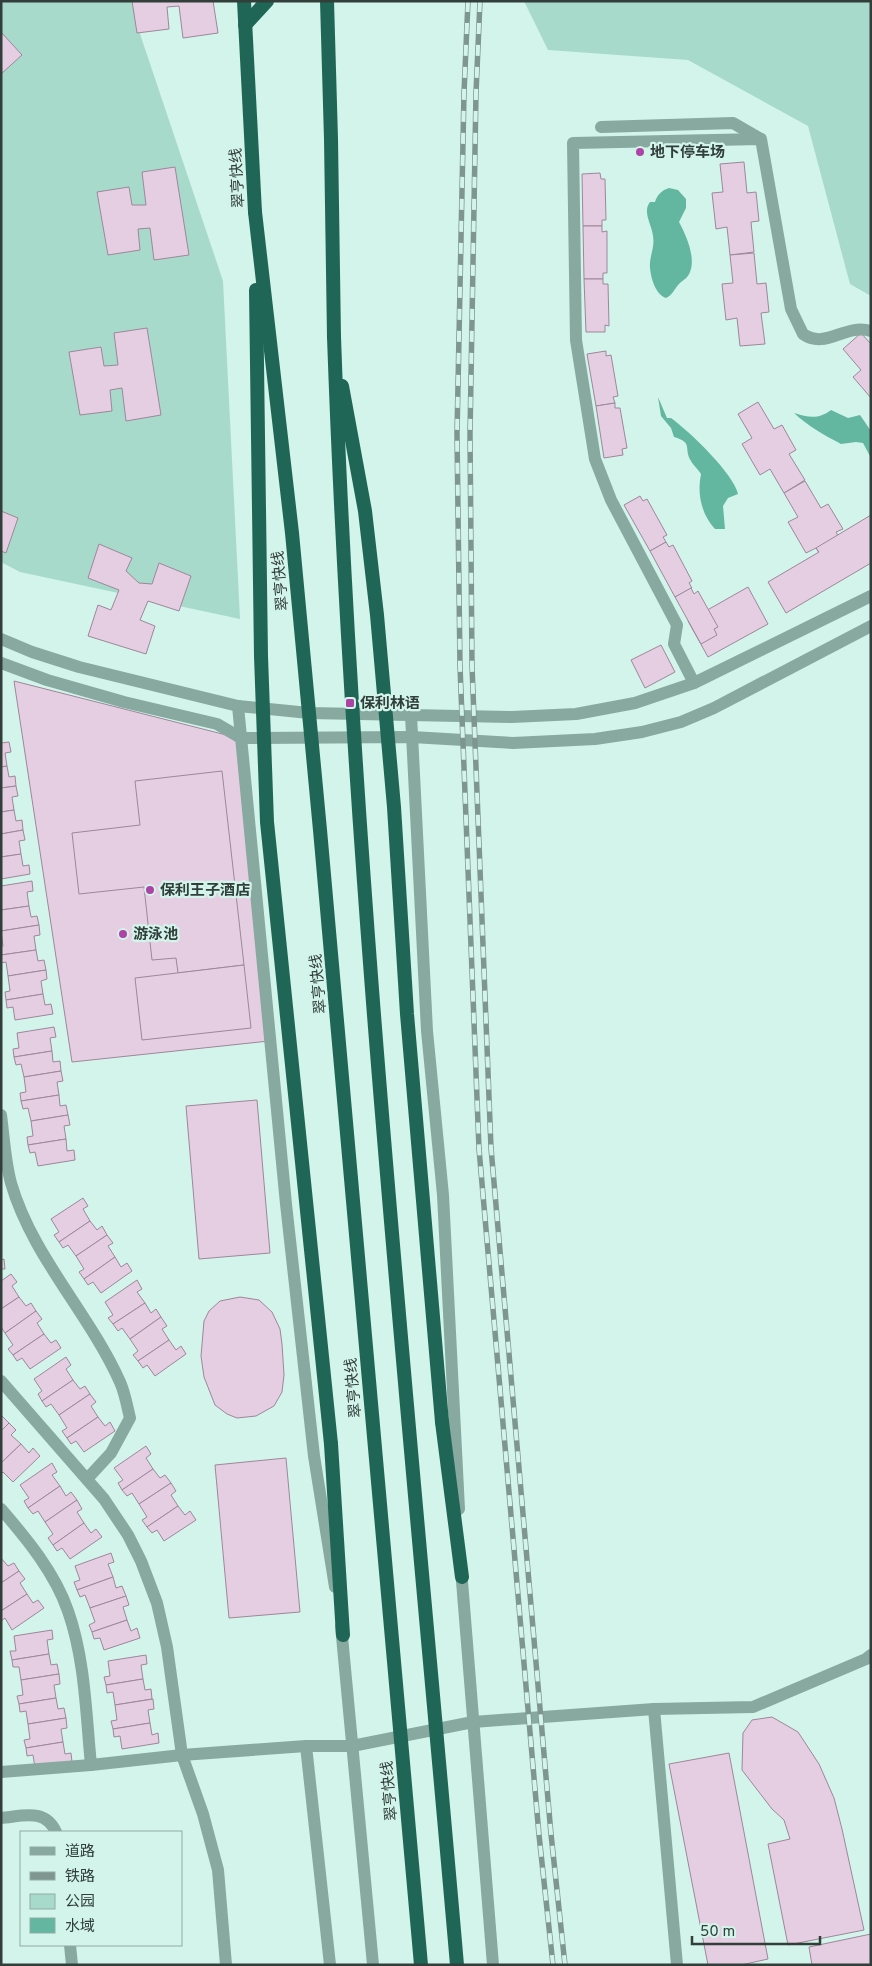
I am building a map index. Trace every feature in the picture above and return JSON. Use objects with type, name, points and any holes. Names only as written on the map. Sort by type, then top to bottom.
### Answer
[{"type":"highway","name":"翠亨快线","points":[[244,1],[255,212],[292,533],[421,1965]]},
{"type":"highway","points":[[245,25],[266,1]]},
{"type":"highway","points":[[318,1],[327,26]]},
{"type":"highway","points":[[327,1],[334,337],[340,505],[365,919],[457,1965]]},
{"type":"highway","points":[[255,212],[261,656],[267,822],[331,1444],[343,1635]]},
{"type":"highway","points":[[334,337],[365,511],[377,615],[394,808],[407,1014],[442,1422],[462,1577]]},
{"type":"street","points":[[601,127],[733,123],[761,139]]},
{"type":"street","points":[[761,139],[791,309],[803,334],[821,340],[855,328],[871,331]]},
{"type":"street","points":[[694,684],[674,644],[676,625],[611,500],[595,459],[576,340],[573,143],[761,139]]},
{"type":"street","points":[[1,639],[32,652],[79,667],[238,706],[309,713],[512,717],[576,714],[634,703],[694,684],[871,596]]},
{"type":"street","points":[[1,663],[47,680],[124,702],[217,724],[241,738],[412,737],[513,743],[596,739],[642,732],[681,722],[714,708],[871,626]]},
{"type":"street","points":[[238,706],[286,1204],[314,1456],[343,1635],[373,1965]]},
{"type":"street","points":[[411,715],[427,1031],[443,1195],[462,1577],[493,1965]]},
{"type":"street","points":[[1,1115],[10,1182],[23,1214],[35,1240],[120,1383],[130,1418],[111,1453],[87,1479]]},
{"type":"street","points":[[1,1380],[104,1499],[128,1535],[141,1561],[157,1603],[167,1647],[182,1755],[203,1814],[218,1870],[226,1965]]},
{"type":"street","points":[[1,1509],[36,1552],[55,1583],[68,1610],[80,1669],[91,1765]]},
{"type":"street","points":[[1,1772],[182,1755],[306,1746],[352,1746],[473,1722],[654,1709],[753,1707],[869,1661]]},
{"type":"street","points":[[654,1709],[677,1965]]},
{"type":"street","points":[[306,1746],[330,1965]]},
{"type":"street","points":[[1,1818],[39,1815],[52,1823],[56,1831]]},
{"type":"street","points":[[70,1946],[72,1965]]},
{"type":"green space","points":[[1,1],[145,1],[137,25],[223,281],[240,619],[20,572],[1,562]]},
{"type":"green space","points":[[524,1],[871,1],[871,296],[850,284],[808,126],[688,60],[548,50]]},
{"type":"water","points":[[669,188],[678,190],[686,199],[686,208],[679,222],[691,253],[692,266],[688,276],[666,298],[659,294],[650,268],[653,240],[647,210],[650,202],[655,202],[660,193]]},
{"type":"water","points":[[658,397],[667,418],[671,418],[699,442],[720,465],[735,486],[738,494],[728,498],[723,506],[725,529],[715,529],[706,517],[700,496],[701,474],[691,461],[684,441],[674,437],[671,428],[661,416]]},
{"type":"water","points":[[831,410],[848,418],[860,415],[871,431],[871,458],[863,443],[841,444],[816,430],[794,413],[817,416]]},
{"type":"building","points":[[132,1],[213,1],[218,33],[183,38],[179,6],[167,7],[169,29],[137,33]]},
{"type":"building","points":[[1,32],[22,55],[1,74]]},
{"type":"building","points":[[744,162],[747,193],[756,192],[759,221],[751,222],[754,252],[730,255],[727,227],[716,229],[712,193],[723,192],[720,164]]},
{"type":"building","points":[[175,167],[189,255],[154,260],[150,228],[138,229],[140,250],[108,255],[97,192],[129,187],[132,205],[146,205],[142,172]]},
{"type":"building","points":[[600,173],[601,179],[605,179],[606,220],[602,220],[602,226],[583,226],[582,174]]},
{"type":"building","points":[[583,226],[602,226],[602,232],[607,231],[607,273],[603,273],[603,279],[584,279]]},
{"type":"building","points":[[754,253],[757,284],[766,283],[769,312],[761,313],[765,344],[740,346],[737,318],[726,320],[722,284],[733,283],[730,255]]},
{"type":"building","points":[[584,279],[603,279],[603,284],[608,284],[609,326],[605,325],[605,332],[586,332]]},
{"type":"building","points":[[147,328],[161,415],[126,421],[122,388],[110,390],[112,411],[80,415],[69,352],[101,347],[104,366],[118,365],[114,333]]},
{"type":"building","points":[[861,333],[871,344],[871,398],[853,377],[861,370],[843,349]]},
{"type":"building","points":[[606,351],[606,356],[611,355],[618,396],[613,397],[615,403],[596,406],[587,354]]},
{"type":"building","points":[[758,402],[774,429],[782,425],[796,450],[789,454],[805,480],[784,493],[770,469],[760,475],[742,444],[752,438],[738,414]]},
{"type":"building","points":[[615,403],[615,408],[620,408],[627,448],[622,449],[623,455],[604,458],[596,406]]},
{"type":"building","points":[[805,481],[821,508],[828,504],[843,529],[836,532],[851,559],[830,571],[816,548],[806,553],[788,522],[798,517],[784,493]]},
{"type":"building","points":[[640,496],[643,501],[647,499],[667,535],[663,537],[666,542],[650,551],[624,505]]},
{"type":"building","points":[[1,511],[18,518],[6,553],[1,551]]},
{"type":"building","points":[[871,515],[871,563],[786,613],[768,582],[819,552],[816,548]]},
{"type":"building","points":[[666,542],[669,547],[673,545],[692,581],[689,583],[692,588],[675,597],[650,551]]},
{"type":"building","points":[[99,544],[132,558],[126,571],[139,583],[152,584],[159,563],[191,576],[179,611],[148,601],[140,620],[155,626],[146,654],[88,636],[98,605],[111,610],[119,590],[88,578]]},
{"type":"building","points":[[748,587],[768,624],[708,657],[688,621]]},
{"type":"building","points":[[691,588],[694,594],[698,591],[718,627],[714,629],[717,635],[701,644],[675,597]]},
{"type":"building","points":[[661,645],[675,672],[645,688],[631,660]]},
{"type":"building","name":"保利王子酒店","points":[[14,681],[242,739],[269,1041],[72,1062]]},
{"type":"building","points":[[9,742],[11,752],[5,753],[7,766],[1,767],[1,743]]},
{"type":"building","points":[[7,766],[9,777],[15,776],[16,786],[1,788],[1,767]]},
{"type":"building","points":[[222,771],[244,965],[178,973],[176,958],[152,960],[144,887],[79,894],[72,833],[140,825],[135,781]]},
{"type":"building","points":[[16,786],[18,796],[12,797],[14,810],[1,812],[1,788]]},
{"type":"building","points":[[14,810],[16,821],[22,820],[23,830],[1,834],[1,812]]},
{"type":"building","points":[[23,830],[25,840],[19,841],[21,854],[1,857],[1,834]]},
{"type":"building","points":[[21,854],[23,866],[29,865],[30,874],[1,879],[1,857]]},
{"type":"building","points":[[32,881],[33,891],[27,892],[29,906],[1,910],[1,886]]},
{"type":"building","points":[[29,906],[31,917],[37,916],[39,925],[1,931],[1,910]]},
{"type":"building","points":[[39,925],[40,935],[34,936],[36,950],[1,955],[1,947],[3,946],[1,931]]},
{"type":"building","points":[[36,950],[38,961],[44,960],[46,970],[8,976],[6,962],[1,963],[1,955]]},
{"type":"building","points":[[244,965],[251,1028],[142,1040],[135,978]]},
{"type":"building","points":[[46,970],[47,979],[41,981],[43,994],[6,1000],[5,992],[10,991],[8,976]]},
{"type":"building","points":[[43,994],[45,1005],[51,1004],[53,1014],[15,1020],[13,1007],[7,1008],[6,1000]]},
{"type":"building","points":[[54,1027],[56,1037],[50,1038],[52,1051],[14,1057],[13,1049],[19,1048],[17,1033]]},
{"type":"building","points":[[52,1051],[53,1062],[60,1061],[61,1071],[24,1077],[21,1064],[16,1065],[14,1057]]},
{"type":"building","points":[[61,1071],[63,1081],[57,1082],[59,1095],[21,1101],[20,1093],[26,1092],[24,1077]]},
{"type":"building","points":[[59,1095],[60,1106],[66,1105],[68,1115],[31,1121],[28,1108],[23,1109],[21,1101]]},
{"type":"building","points":[[257,1100],[270,1253],[199,1259],[186,1106]]},
{"type":"building","points":[[68,1115],[70,1125],[64,1126],[66,1139],[28,1145],[27,1137],[33,1136],[31,1121]]},
{"type":"building","points":[[66,1139],[67,1151],[74,1150],[75,1160],[38,1166],[35,1152],[30,1153],[28,1145]]},
{"type":"building","points":[[83,1198],[88,1206],[83,1209],[90,1221],[59,1242],[54,1235],[59,1232],[51,1219]]},
{"type":"building","points":[[90,1221],[97,1230],[102,1226],[107,1235],[76,1256],[68,1245],[63,1248],[59,1242]]},
{"type":"building","points":[[107,1235],[113,1243],[108,1246],[115,1257],[84,1279],[79,1272],[84,1269],[76,1256]]},
{"type":"building","points":[[115,1257],[121,1267],[127,1263],[132,1271],[101,1293],[93,1282],[88,1285],[84,1279]]},
{"type":"building","points":[[4,1259],[5,1269],[1,1269],[1,1260]]},
{"type":"building","points":[[11,1274],[17,1282],[12,1286],[19,1297],[1,1309],[1,1281]]},
{"type":"building","points":[[137,1280],[142,1289],[137,1292],[145,1303],[113,1324],[108,1318],[113,1315],[105,1302]]},
{"type":"building","points":[[19,1297],[26,1306],[31,1303],[36,1311],[5,1333],[1,1327],[1,1309]]},
{"type":"building","points":[[240,1297],[259,1300],[272,1312],[280,1329],[284,1375],[282,1392],[274,1406],[256,1416],[237,1418],[227,1414],[215,1405],[204,1377],[201,1356],[204,1321],[209,1311],[220,1301]]},
{"type":"building","points":[[145,1303],[151,1313],[156,1309],[161,1317],[130,1339],[122,1328],[118,1331],[113,1324]]},
{"type":"building","points":[[36,1311],[42,1319],[37,1323],[44,1334],[13,1355],[8,1349],[13,1345],[5,1333]]},
{"type":"building","points":[[161,1317],[167,1326],[162,1329],[169,1340],[138,1361],[133,1355],[138,1351],[130,1339]]},
{"type":"building","points":[[44,1334],[51,1343],[56,1340],[61,1348],[30,1369],[22,1358],[17,1361],[13,1355]]},
{"type":"building","points":[[169,1340],[176,1350],[181,1346],[186,1354],[155,1376],[147,1365],[143,1368],[138,1361]]},
{"type":"building","points":[[66,1357],[71,1365],[66,1369],[73,1380],[42,1401],[38,1394],[42,1391],[34,1379]]},
{"type":"building","points":[[73,1380],[80,1389],[85,1386],[90,1394],[59,1415],[51,1404],[46,1407],[42,1401]]},
{"type":"building","points":[[90,1394],[96,1402],[91,1406],[98,1417],[67,1438],[62,1431],[67,1428],[59,1415]]},
{"type":"building","points":[[1,1417],[9,1423],[1,1431]]},
{"type":"building","points":[[98,1417],[105,1426],[110,1422],[115,1431],[84,1452],[76,1441],[71,1444],[67,1438]]},
{"type":"building","points":[[9,1423],[16,1430],[11,1435],[21,1444],[1,1463],[1,1431]]},
{"type":"building","points":[[21,1444],[29,1453],[33,1448],[40,1456],[13,1482],[3,1472],[1,1474],[1,1463]]},
{"type":"building","points":[[146,1446],[151,1454],[146,1458],[153,1469],[122,1490],[118,1483],[123,1480],[114,1468]]},
{"type":"building","points":[[286,1458],[300,1612],[229,1618],[215,1465]]},
{"type":"building","points":[[52,1463],[57,1472],[52,1475],[60,1486],[28,1508],[24,1501],[29,1498],[20,1485]]},
{"type":"building","points":[[153,1469],[160,1478],[165,1475],[171,1483],[139,1504],[132,1493],[127,1496],[122,1490]]},
{"type":"building","points":[[171,1483],[176,1491],[171,1495],[178,1506],[147,1527],[142,1520],[147,1517],[139,1504]]},
{"type":"building","points":[[60,1486],[66,1496],[71,1492],[77,1500],[45,1522],[38,1511],[33,1514],[28,1508]]},
{"type":"building","points":[[77,1500],[82,1509],[77,1512],[84,1523],[53,1545],[48,1538],[53,1534],[45,1522]]},
{"type":"building","points":[[178,1506],[185,1515],[190,1511],[196,1520],[164,1541],[157,1530],[152,1533],[147,1527]]},
{"type":"building","points":[[84,1523],[91,1533],[96,1529],[102,1537],[70,1559],[62,1548],[57,1551],[53,1545]]},
{"type":"building","points":[[111,1553],[114,1562],[108,1564],[113,1577],[77,1590],[74,1582],[80,1580],[75,1566]]},
{"type":"building","points":[[1,1558],[8,1566],[14,1563],[19,1571],[1,1583]]},
{"type":"building","points":[[19,1571],[25,1579],[20,1583],[27,1594],[1,1611],[1,1583]]},
{"type":"building","points":[[113,1577],[116,1588],[122,1586],[126,1596],[90,1608],[85,1595],[80,1597],[77,1590]]},
{"type":"building","points":[[27,1594],[33,1603],[38,1600],[44,1608],[12,1630],[5,1618],[1,1621],[1,1611]]},
{"type":"building","points":[[126,1596],[129,1605],[123,1607],[127,1620],[92,1632],[89,1625],[95,1622],[90,1608]]},
{"type":"building","points":[[127,1620],[131,1631],[137,1628],[140,1638],[104,1650],[100,1638],[94,1639],[92,1632]]},
{"type":"building","points":[[52,1630],[53,1639],[47,1640],[49,1654],[12,1660],[10,1651],[16,1651],[14,1636]]},
{"type":"building","points":[[49,1654],[51,1665],[57,1664],[59,1674],[21,1680],[19,1667],[13,1667],[12,1660]]},
{"type":"building","points":[[146,1655],[147,1664],[141,1665],[143,1679],[106,1685],[104,1677],[110,1676],[108,1661]]},
{"type":"building","points":[[59,1674],[60,1684],[54,1685],[56,1698],[19,1704],[17,1696],[23,1695],[21,1680]]},
{"type":"building","points":[[143,1679],[145,1690],[151,1689],[152,1699],[115,1705],[113,1692],[107,1693],[106,1685]]},
{"type":"building","points":[[56,1698],[58,1709],[64,1708],[66,1718],[28,1724],[26,1711],[20,1712],[19,1704]]},
{"type":"building","points":[[153,1699],[154,1709],[148,1710],[150,1723],[113,1729],[111,1721],[117,1720],[115,1705]]},
{"type":"building","points":[[772,1717],[798,1732],[819,1764],[834,1798],[864,1930],[788,1945],[768,1844],[790,1839],[784,1820],[772,1809],[742,1770],[743,1733],[752,1720]]},
{"type":"building","points":[[66,1718],[67,1728],[61,1729],[63,1742],[26,1748],[24,1740],[30,1739],[28,1724]]},
{"type":"building","points":[[150,1723],[152,1735],[158,1733],[159,1743],[122,1749],[120,1736],[114,1737],[113,1729]]},
{"type":"building","points":[[63,1742],[65,1754],[71,1753],[72,1762],[35,1768],[33,1755],[27,1756],[26,1748]]},
{"type":"building","points":[[729,1753],[768,1959],[741,1965],[708,1965],[669,1764]]},
{"type":"building","points":[[871,1934],[871,1965],[812,1965],[809,1947]]},
{"type":"railway","points":[[468,1],[464,93],[457,434],[460,666],[479,1149],[539,1835],[553,1965]]},
{"type":"railway","points":[[480,1],[476,93],[470,434],[472,666],[491,1148],[551,1834],[565,1965]]},
{"type":"place","name":"地下停车场","points":[[640,152]]},
{"type":"place","name":"保利林语","points":[[350,703]]},
{"type":"place","name":"保利王子酒店","points":[[150,890]]},
{"type":"place","name":"游泳池","points":[[123,934]]}]
